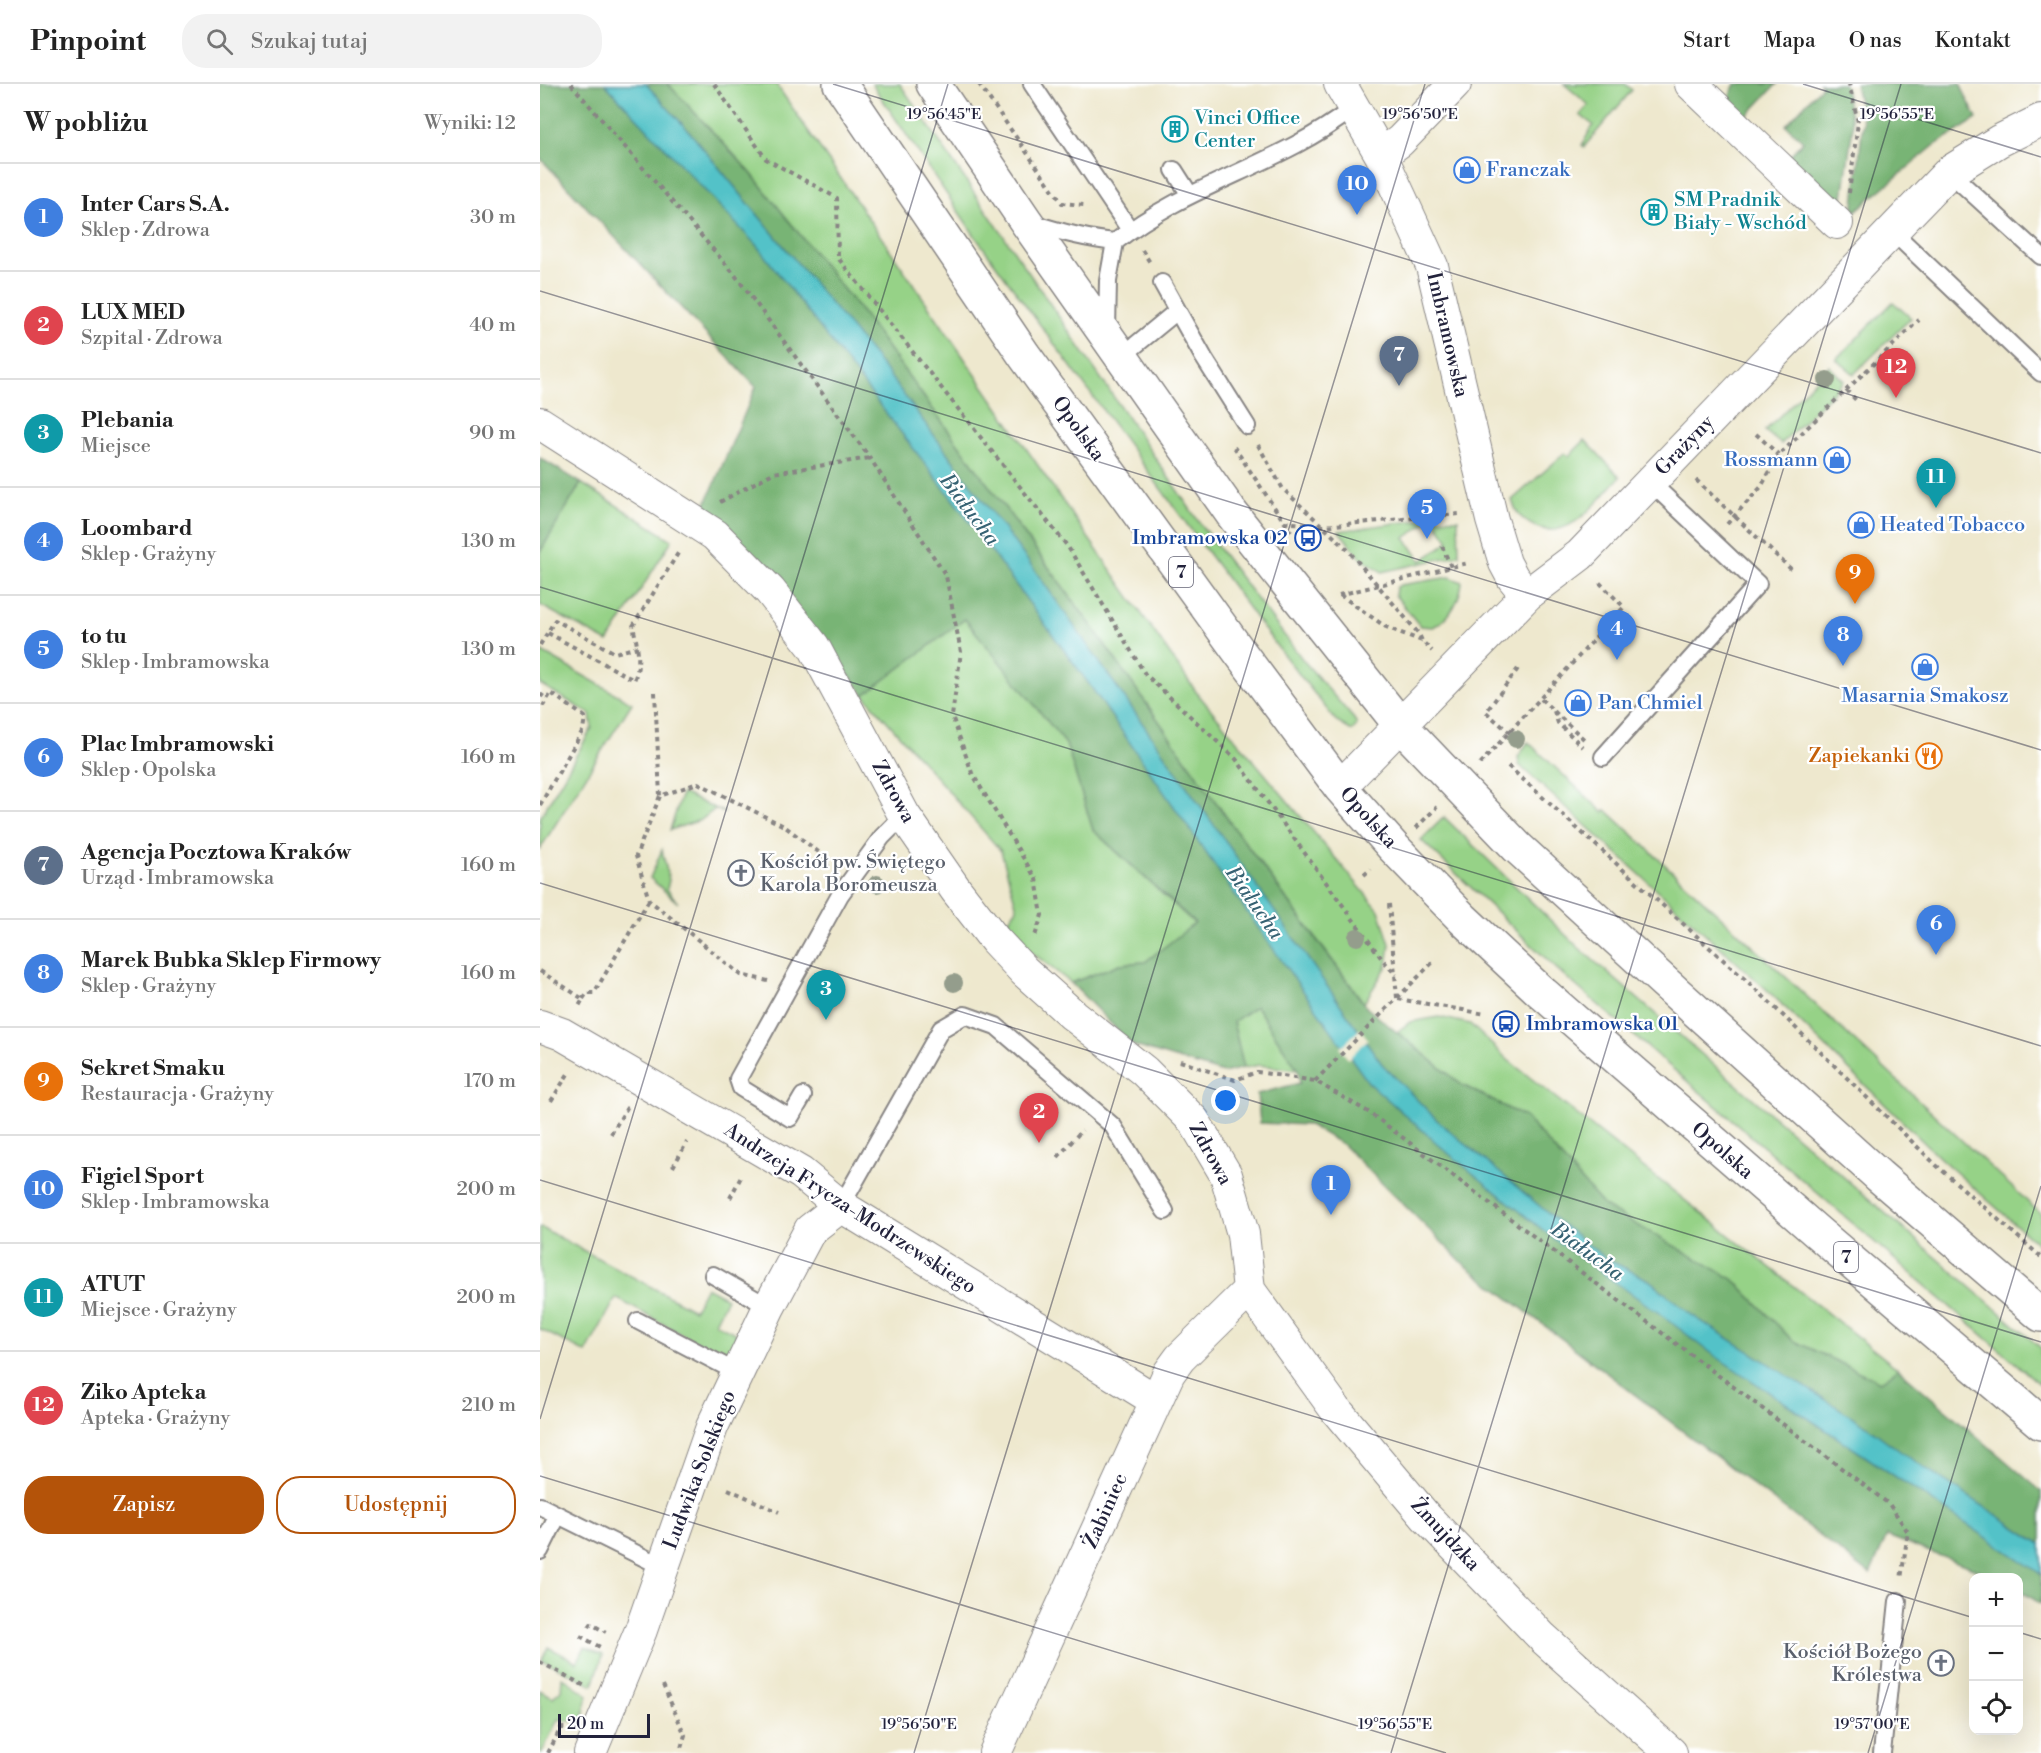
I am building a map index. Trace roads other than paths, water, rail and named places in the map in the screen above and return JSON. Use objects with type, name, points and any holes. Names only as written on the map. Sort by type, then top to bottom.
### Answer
[{"type":"main road","name":"Opolska","points":[[840,84],[1024,355],[1340,787],[1394,848],[1463,919],[1539,990],[1782,1202],[2041,1423]]},
{"type":"main road","points":[[933,84],[1025,220],[1239,523],[1401,726],[1518,847],[1662,980],[1879,1176],[2041,1315]]},
{"type":"street","points":[[1381,155],[1400,141],[1455,84]]},
{"type":"street","points":[[1701,87],[1842,210]]},
{"type":"street","name":"Imbramowska","points":[[1346,96],[1381,155],[1432,266],[1492,520],[1505,563],[1513,578],[1527,595]]},
{"type":"street","name":"Grażyny","points":[[1340,787],[1527,595],[1580,555],[1949,172],[1999,141],[2041,120]]},
{"type":"street","name":"Zdrowa","points":[[540,423],[689,531],[715,535],[770,591],[814,647],[904,816],[956,890],[995,940],[1024,971],[1073,1015],[1144,1071],[1194,1120],[1226,1175],[1244,1234],[1249,1290]]},
{"type":"street","name":"Andrzeja Frycza-Modrzewskiego","points":[[540,1026],[562,1034],[801,1173],[841,1206],[1155,1400]]},
{"type":"street","name":"Ludwika Solskiego","points":[[584,1741],[641,1630],[712,1427],[810,1230],[841,1206]]},
{"type":"street","name":"Żabiniec","points":[[995,1753],[1169,1373],[1180,1358],[1249,1290]]},
{"type":"street","name":"Żmujdzka","points":[[1249,1290],[1336,1410],[1426,1517],[1543,1638],[1671,1753]]},
{"type":"lane","points":[[1032,84],[1130,230]]},
{"type":"lane","points":[[1177,311],[1114,345],[1108,281],[1115,242],[1130,230],[1190,195],[1304,141],[1346,96]]},
{"type":"lane","points":[[1174,170],[1190,195]]},
{"type":"lane","points":[[1949,172],[2041,256]]},
{"type":"lane","points":[[1025,220],[1063,234],[1115,242]]},
{"type":"lane","points":[[1892,231],[2041,373]]},
{"type":"lane","points":[[1162,283],[1247,426]]},
{"type":"lane","points":[[1603,757],[1758,584],[1650,482]]},
{"type":"lane","points":[[803,1096],[790,1118],[741,1088],[738,1079],[840,895],[882,837],[904,816]]},
{"type":"lane","points":[[841,1206],[941,1029],[965,1015],[996,1026],[1113,1126],[1166,1211]]},
{"type":"lane","points":[[713,1275],[770,1307]]},
{"type":"lane","points":[[638,1321],[738,1373]]},
{"type":"lane","points":[[540,1506],[663,1567]]},
{"type":"lane","points":[[540,1551],[558,1515]]},
{"type":"lane","points":[[1881,1753],[1898,1601]]},
{"type":"water","name":"Białucha","points":[[605,84],[646,84],[688,130],[883,367],[1034,569],[1382,1064],[1437,1120],[1554,1218],[1607,1259],[1649,1280],[1693,1316],[1861,1422],[1904,1454],[2041,1544],[2041,1574],[1715,1356],[1554,1239],[1449,1154],[1368,1082],[1089,684],[957,505],[757,246]]},
{"type":"place","name":"Vinci Office Center","points":[[1175,129]]},
{"type":"place","name":"Franczak","points":[[1467,170]]},
{"type":"place","name":"SM Pradnik Biały - Wschód","points":[[1654,212]]},
{"type":"place","name":"Figiel Sport","points":[[1357,215]]},
{"type":"place","name":"Agencja Pocztowa Kraków","points":[[1399,386]]},
{"type":"place","name":"Ziko Apteka","points":[[1896,398]]},
{"type":"place","name":"Rossmann","points":[[1837,460]]},
{"type":"place","name":"ATUT","points":[[1936,508]]},
{"type":"place","name":"Heated Tobacco","points":[[1861,525]]},
{"type":"place","name":"Imbramowska 02","points":[[1308,538]]},
{"type":"place","name":"to tu","points":[[1427,539]]},
{"type":"place","name":"Sekret Smaku","points":[[1855,604]]},
{"type":"place","name":"Loombard","points":[[1617,660]]},
{"type":"place","name":"Marek Bubka Sklep Firmowy","points":[[1843,666]]},
{"type":"place","name":"Masarnia Smakosz","points":[[1925,667]]},
{"type":"place","name":"Pan Chmiel","points":[[1578,703]]},
{"type":"place","name":"Zapiekanki","points":[[1929,756]]},
{"type":"place","name":"Kościół pw. Świętego Karola Boromeusza","points":[[741,873]]},
{"type":"place","name":"Plac Imbramowski","points":[[1936,955]]},
{"type":"place","name":"Plebania","points":[[826,1020]]},
{"type":"place","name":"Imbramowska 01","points":[[1506,1024]]},
{"type":"place","name":"LUX MED","points":[[1039,1143]]},
{"type":"place","name":"Inter Cars S.A.","points":[[1331,1215]]},
{"type":"place","name":"Kościół Bożego Królestwa","points":[[1941,1663]]}]
